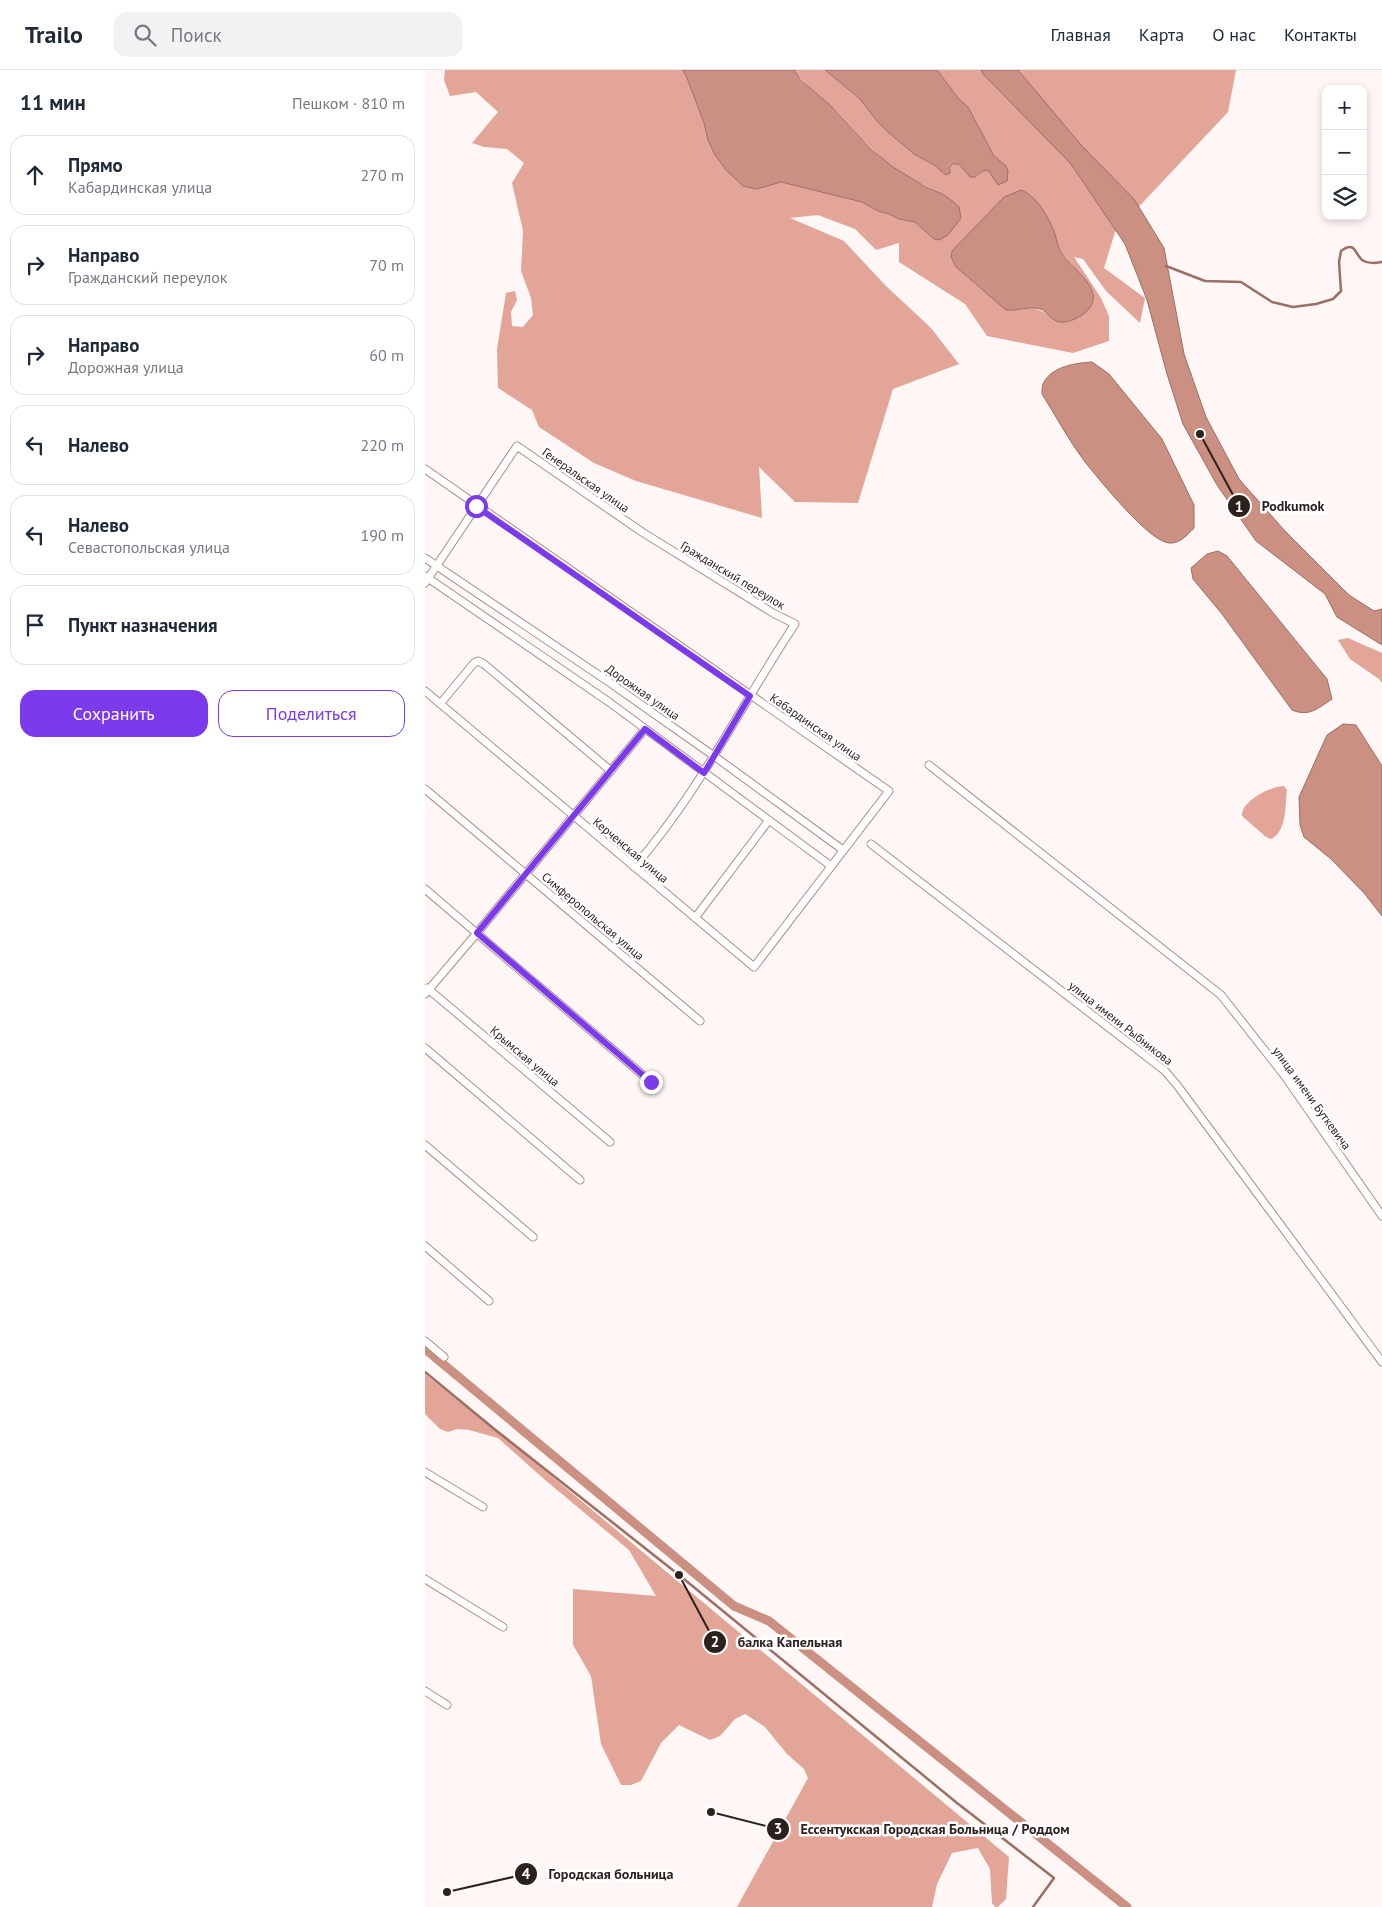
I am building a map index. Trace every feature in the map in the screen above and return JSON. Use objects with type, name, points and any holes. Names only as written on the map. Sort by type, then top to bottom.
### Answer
[{"type":"street","name":"Генеральская улица","points":[[476,506],[517,446],[642,532]]},
{"type":"street","name":"Кабардинская улица","points":[[425,470],[889,791],[754,967]]},
{"type":"street","points":[[476,506],[426,579],[572,675],[831,866]]},
{"type":"street","name":"Гражданский переулок","points":[[633,867],[659,838],[704,773],[765,669],[795,624],[773,613],[642,532]]},
{"type":"street","name":"Дорожная улица","points":[[425,558],[715,756],[843,850]]},
{"type":"street","points":[[440,704],[474,663],[479,661],[611,771]]},
{"type":"street","name":"Керченская улица","points":[[425,691],[754,967]]},
{"type":"street","points":[[426,990],[477,933],[645,729]]},
{"type":"street","name":"улица имени Буткевича","points":[[929,765],[1221,995],[1284,1075],[1382,1216]]},
{"type":"street","name":"Симферопольская улица","points":[[425,789],[700,1021]]},
{"type":"street","points":[[695,918],[769,820]]},
{"type":"street","name":"улица имени Рыбникова","points":[[871,844],[1165,1071],[1382,1362]]},
{"type":"street","points":[[425,889],[651,1082]]},
{"type":"street","name":"Крымская улица","points":[[426,990],[610,1142]]},
{"type":"street","points":[[425,1048],[580,1180]]},
{"type":"street","points":[[425,1145],[533,1237]]},
{"type":"street","points":[[425,1246],[489,1301]]},
{"type":"street","points":[[425,1341],[444,1357]]},
{"type":"street","points":[[425,1472],[483,1507]]},
{"type":"street","points":[[425,1579],[503,1627]]},
{"type":"street","points":[[425,1691],[447,1705]]},
{"type":"shaded area","points":[[445,70],[683,70],[704,123],[708,140],[715,155],[726,170],[757,189],[781,182],[862,202],[899,219],[915,222],[934,239],[959,207],[884,160],[794,70],[825,70],[859,98],[877,121],[914,154],[934,165],[946,175],[954,164],[959,164],[976,177],[983,171],[1006,166],[994,156],[968,107],[958,98],[937,70],[1236,70],[1228,112],[1115,232],[1104,268],[1145,298],[1140,323],[1106,291],[1083,259],[1074,257],[1101,298],[1109,316],[1109,341],[1073,353],[987,336],[965,304],[899,262],[899,243],[876,250],[855,229],[818,215],[790,218],[844,241],[885,285],[931,328],[959,364],[893,389],[858,503],[795,502],[759,467],[762,518],[636,481],[594,463],[539,427],[532,410],[498,388],[497,349],[506,293],[515,291],[517,300],[511,312],[512,326],[523,327],[533,315],[531,298],[521,271],[523,231],[512,183],[524,163],[507,149],[484,147],[472,143],[498,112],[476,92],[450,96],[444,80]],"holes":[[[1060,251],[1074,267],[1052,317],[1042,311],[1033,309],[1011,310],[975,284],[956,267]]]},
{"type":"shaded area","points":[[683,70],[794,70],[801,80],[830,105],[872,150],[893,167],[951,200],[959,207],[961,218],[948,235],[939,240],[934,239],[915,222],[899,219],[862,202],[781,182],[757,189],[743,186],[726,170],[715,155]]},
{"type":"shaded area","points":[[825,70],[937,70],[958,98],[968,107],[994,156],[1006,166],[1008,171],[1007,181],[998,185],[988,170],[975,177],[970,177],[959,164],[953,164],[950,168],[950,173],[946,175],[934,165],[914,154],[889,133],[859,98]]},
{"type":"shaded area","points":[[981,70],[1018,70],[1082,146],[1134,199],[1164,248],[1184,354],[1206,417],[1239,479],[1285,531],[1349,595],[1374,611],[1382,609],[1382,645],[1337,617],[1325,594],[1256,541],[1217,485],[1183,424],[1147,300],[1125,244],[1071,164]]},
{"type":"shaded area","points":[[1021,190],[1032,197],[1042,208],[1055,234],[1061,253],[1091,288],[1093,300],[1091,305],[1082,315],[1070,321],[1059,322],[1054,320],[1040,309],[1006,310],[956,267],[951,257],[952,251],[1004,197]]},
{"type":"shaded area","points":[[1092,362],[1109,374],[1162,439],[1194,505],[1194,528],[1180,541],[1169,543],[1160,540],[1137,521],[1101,482],[1079,454],[1042,394],[1043,383],[1053,372],[1065,366]]},
{"type":"shaded area","points":[[1218,551],[1227,556],[1327,679],[1332,699],[1313,711],[1303,713],[1292,710],[1222,614],[1193,579],[1191,568],[1207,554]]},
{"type":"shaded area","points":[[1348,638],[1382,653],[1382,683],[1350,659],[1338,640]]},
{"type":"shaded area","points":[[1343,724],[1356,725],[1382,766],[1382,916],[1364,893],[1331,859],[1304,837],[1300,825],[1299,797],[1327,735]]},
{"type":"shaded area","points":[[1284,786],[1287,790],[1283,824],[1276,836],[1271,839],[1266,837],[1242,816],[1243,810],[1258,795]]},
{"type":"shaded area","points":[[425,1374],[525,1454],[1009,1857],[1006,1899],[998,1907],[995,1907],[992,1903],[990,1869],[978,1848],[952,1853],[937,1884],[932,1907],[737,1907],[808,1778],[804,1769],[787,1754],[765,1727],[745,1714],[735,1719],[720,1736],[710,1740],[679,1725],[661,1743],[641,1781],[631,1785],[621,1785],[601,1744],[591,1676],[573,1645],[573,1589],[656,1596],[629,1550],[498,1438],[469,1430],[457,1429],[448,1432],[440,1429],[425,1414]]},
{"type":"waterway","points":[[1166,266],[1205,281],[1241,282],[1272,302],[1293,307],[1316,304],[1333,299],[1341,291],[1339,262],[1341,251],[1346,248],[1352,247],[1364,261],[1372,263],[1382,262]]},
{"type":"waterway","points":[[425,1349],[734,1606],[769,1621],[1127,1907]]},
{"type":"waterway","points":[[425,1372],[679,1575],[957,1803],[1054,1878],[1033,1907]]},
{"type":"place","name":"Podkumok","points":[[1200,434]]},
{"type":"place","name":"балка Капельная","points":[[679,1575]]},
{"type":"place","name":"Ессентукская Городская Больница / Роддом","points":[[711,1812]]},
{"type":"place","name":"Городская больница","points":[[447,1892]]},
{"type":"route","points":[[476,506],[750,696],[704,773],[645,729],[477,933],[651,1082]]}]
